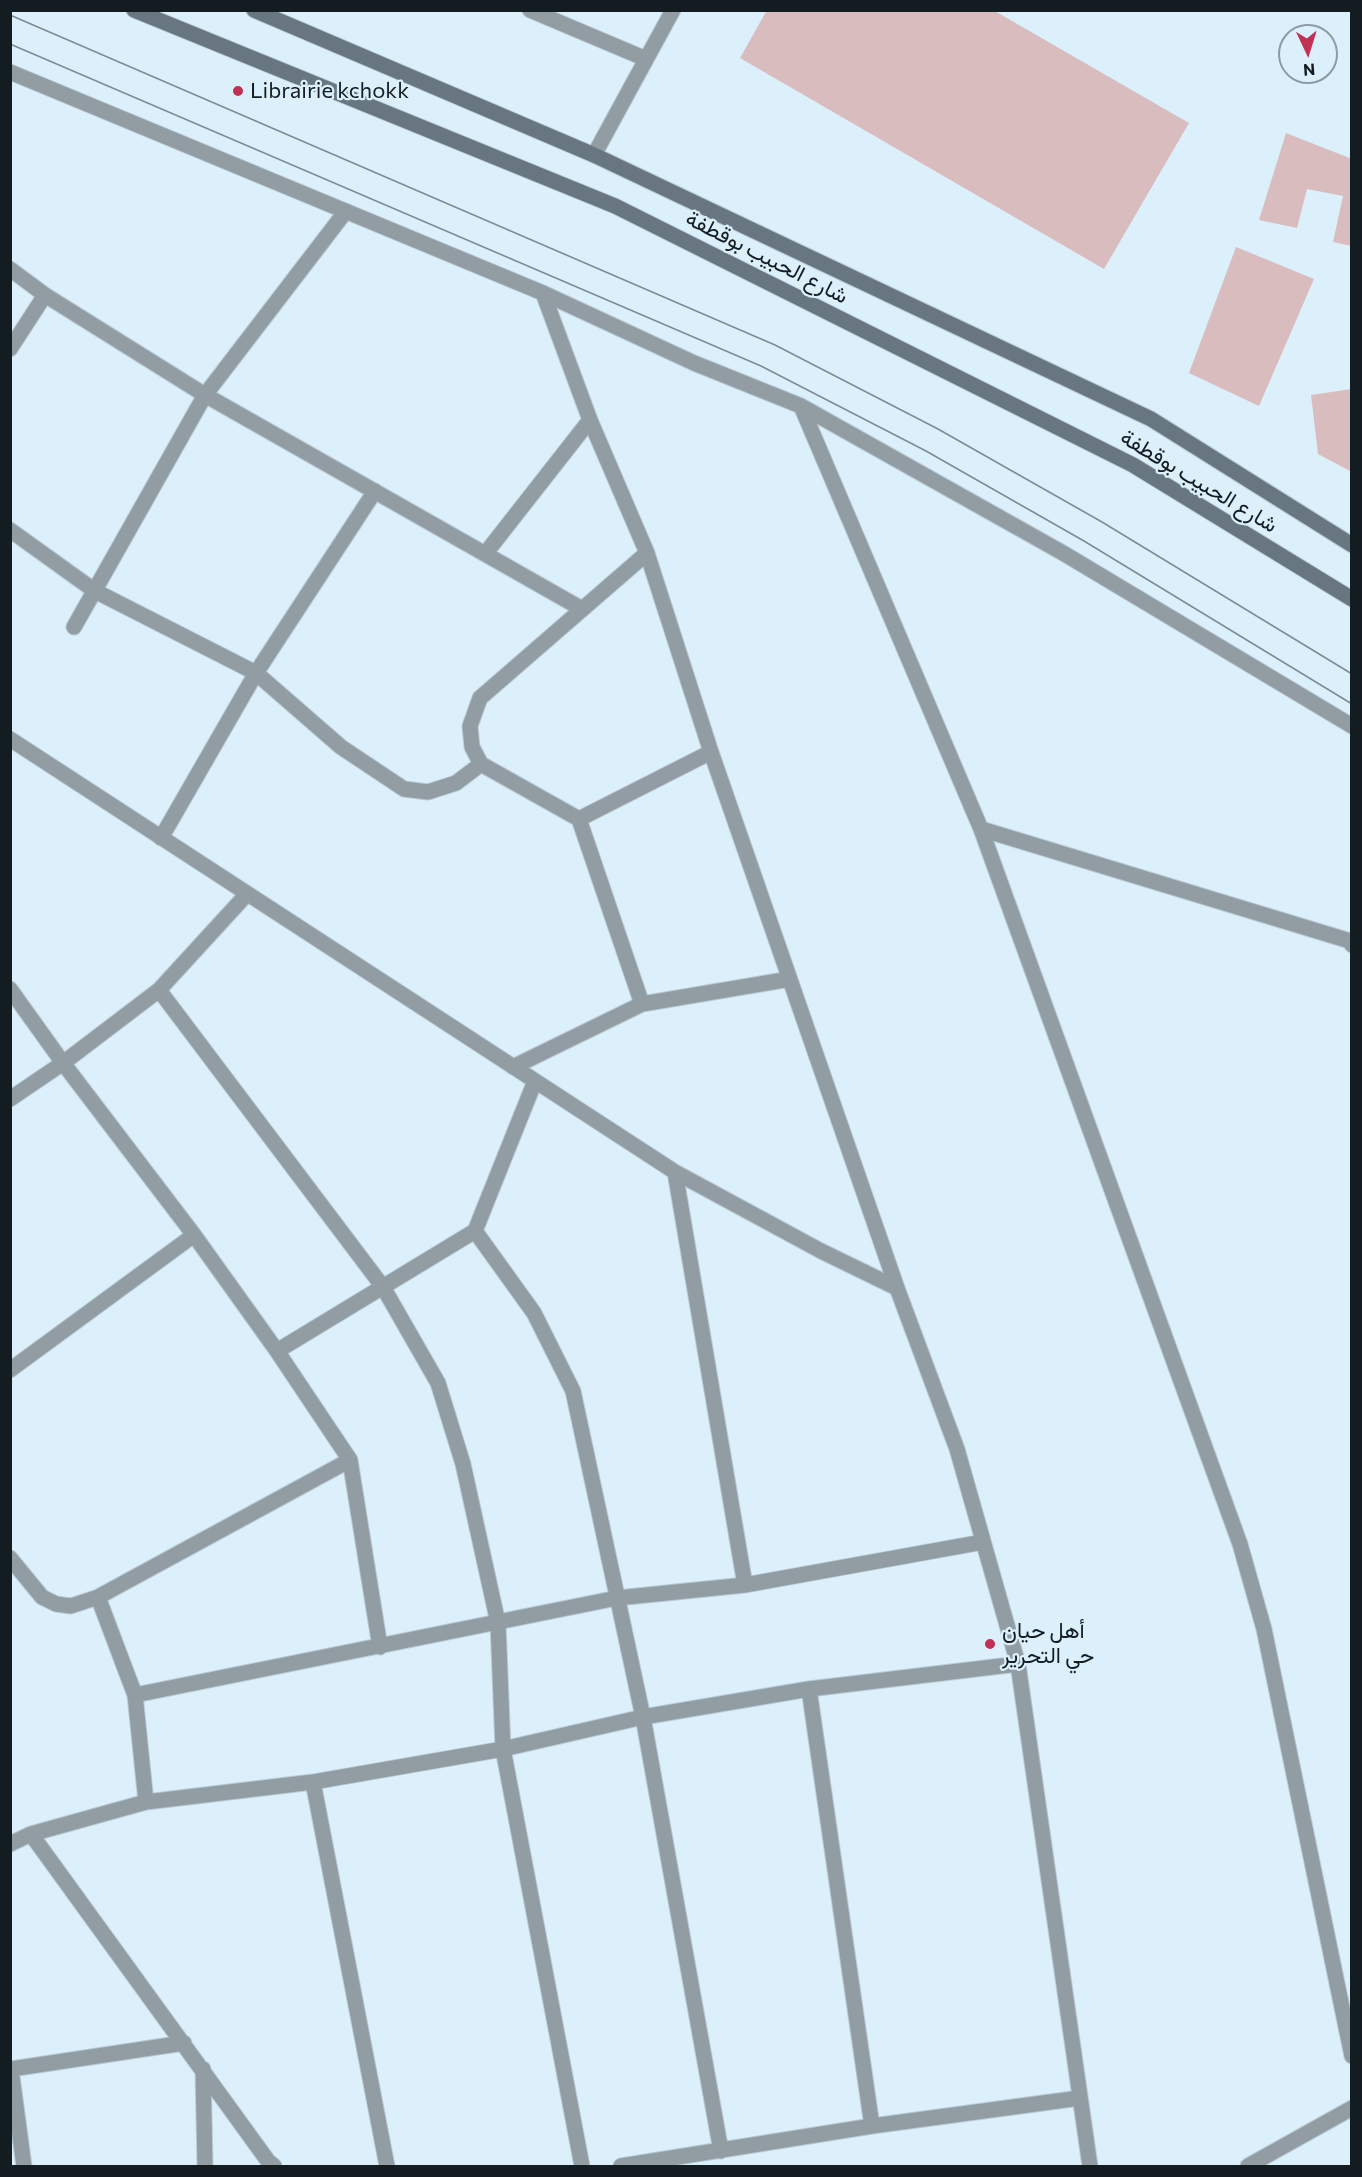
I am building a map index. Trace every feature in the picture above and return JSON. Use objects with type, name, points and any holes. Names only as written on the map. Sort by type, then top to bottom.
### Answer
[{"type":"main road","name":"شارع الحبيب بوقطفة","points":[[134,10],[615,206],[1133,465],[1352,599]]},
{"type":"main road","name":"شارع الحبيب بوقطفة","points":[[254,10],[594,155],[1151,419],[1352,545]]},
{"type":"street","points":[[530,10],[646,59]]},
{"type":"street","points":[[594,155],[674,10]]},
{"type":"street","points":[[13,78],[543,293],[694,363],[801,406],[1063,552],[1352,726]]},
{"type":"street","points":[[74,627],[205,395],[346,212]]},
{"type":"street","points":[[10,269],[45,295],[205,395],[582,609]]},
{"type":"street","points":[[543,293],[590,420],[647,553],[711,752],[897,1288],[957,1449],[1018,1664],[1089,2166]]},
{"type":"street","points":[[10,349],[45,295]]},
{"type":"street","points":[[801,406],[981,829],[1254,1587],[1352,2056]]},
{"type":"street","points":[[484,554],[590,420]]},
{"type":"street","points":[[161,838],[256,673],[375,491]]},
{"type":"street","points":[[10,530],[95,591],[256,673],[341,747],[404,789],[428,792],[456,783],[481,764]]},
{"type":"street","points":[[642,1004],[579,819],[481,764],[472,747],[470,726],[480,698],[647,553]]},
{"type":"street","points":[[10,739],[675,1172],[821,1251],[897,1288]]},
{"type":"street","points":[[579,819],[711,752]]},
{"type":"street","points":[[981,829],[1351,942]]},
{"type":"street","points":[[10,1099],[63,1063],[159,990],[247,894]]},
{"type":"street","points":[[513,1067],[642,1004],[790,979]]},
{"type":"street","points":[[10,989],[63,1063],[194,1235],[350,1460],[380,1647]]},
{"type":"street","points":[[159,990],[383,1287],[438,1383],[463,1464],[498,1623],[503,1749],[582,2166]]},
{"type":"street","points":[[277,1352],[475,1231],[535,1081]]},
{"type":"street","points":[[675,1172],[745,1585]]},
{"type":"street","points":[[475,1231],[534,1313],[573,1392],[643,1717],[721,2151]]},
{"type":"street","points":[[10,1370],[194,1235]]},
{"type":"street","points":[[10,1558],[42,1597],[56,1604],[71,1606],[98,1597],[350,1460]]},
{"type":"street","points":[[135,1695],[617,1598],[745,1585],[983,1542]]},
{"type":"street","points":[[98,1597],[135,1695],[146,1802]]},
{"type":"street","points":[[10,1844],[31,1833],[146,1802],[313,1782],[503,1749],[643,1717],[809,1689],[1018,1664]]},
{"type":"street","points":[[809,1689],[872,2126]]},
{"type":"street","points":[[313,1782],[387,2166]]},
{"type":"street","points":[[31,1833],[268,2161],[274,2166]]},
{"type":"street","points":[[24,2166],[10,2069],[184,2043]]},
{"type":"street","points":[[203,2069],[204,2166]]},
{"type":"street","points":[[621,2166],[672,2163],[721,2151],[872,2126],[1080,2098]]},
{"type":"street","points":[[1248,2166],[1352,2108]]},
{"type":"building","points":[[767,10],[993,10],[1189,123],[1104,269],[740,58]]},
{"type":"building","points":[[1286,133],[1352,159],[1352,246],[1333,242],[1343,196],[1307,189],[1297,228],[1259,220]]},
{"type":"building","points":[[1236,247],[1314,279],[1259,406],[1189,373]]},
{"type":"building","points":[[1352,389],[1352,472],[1318,454],[1311,395]]},
{"type":"tram line","points":[[10,15],[775,345],[938,429],[1102,522],[1352,674]]},
{"type":"tram line","points":[[10,44],[761,366],[926,451],[1084,541],[1352,704]]},
{"type":"place","name":"Librairie kchokk","points":[[238,91]]},
{"type":"place","name":"أهل حيان حي التحرير","points":[[990,1644]]}]
